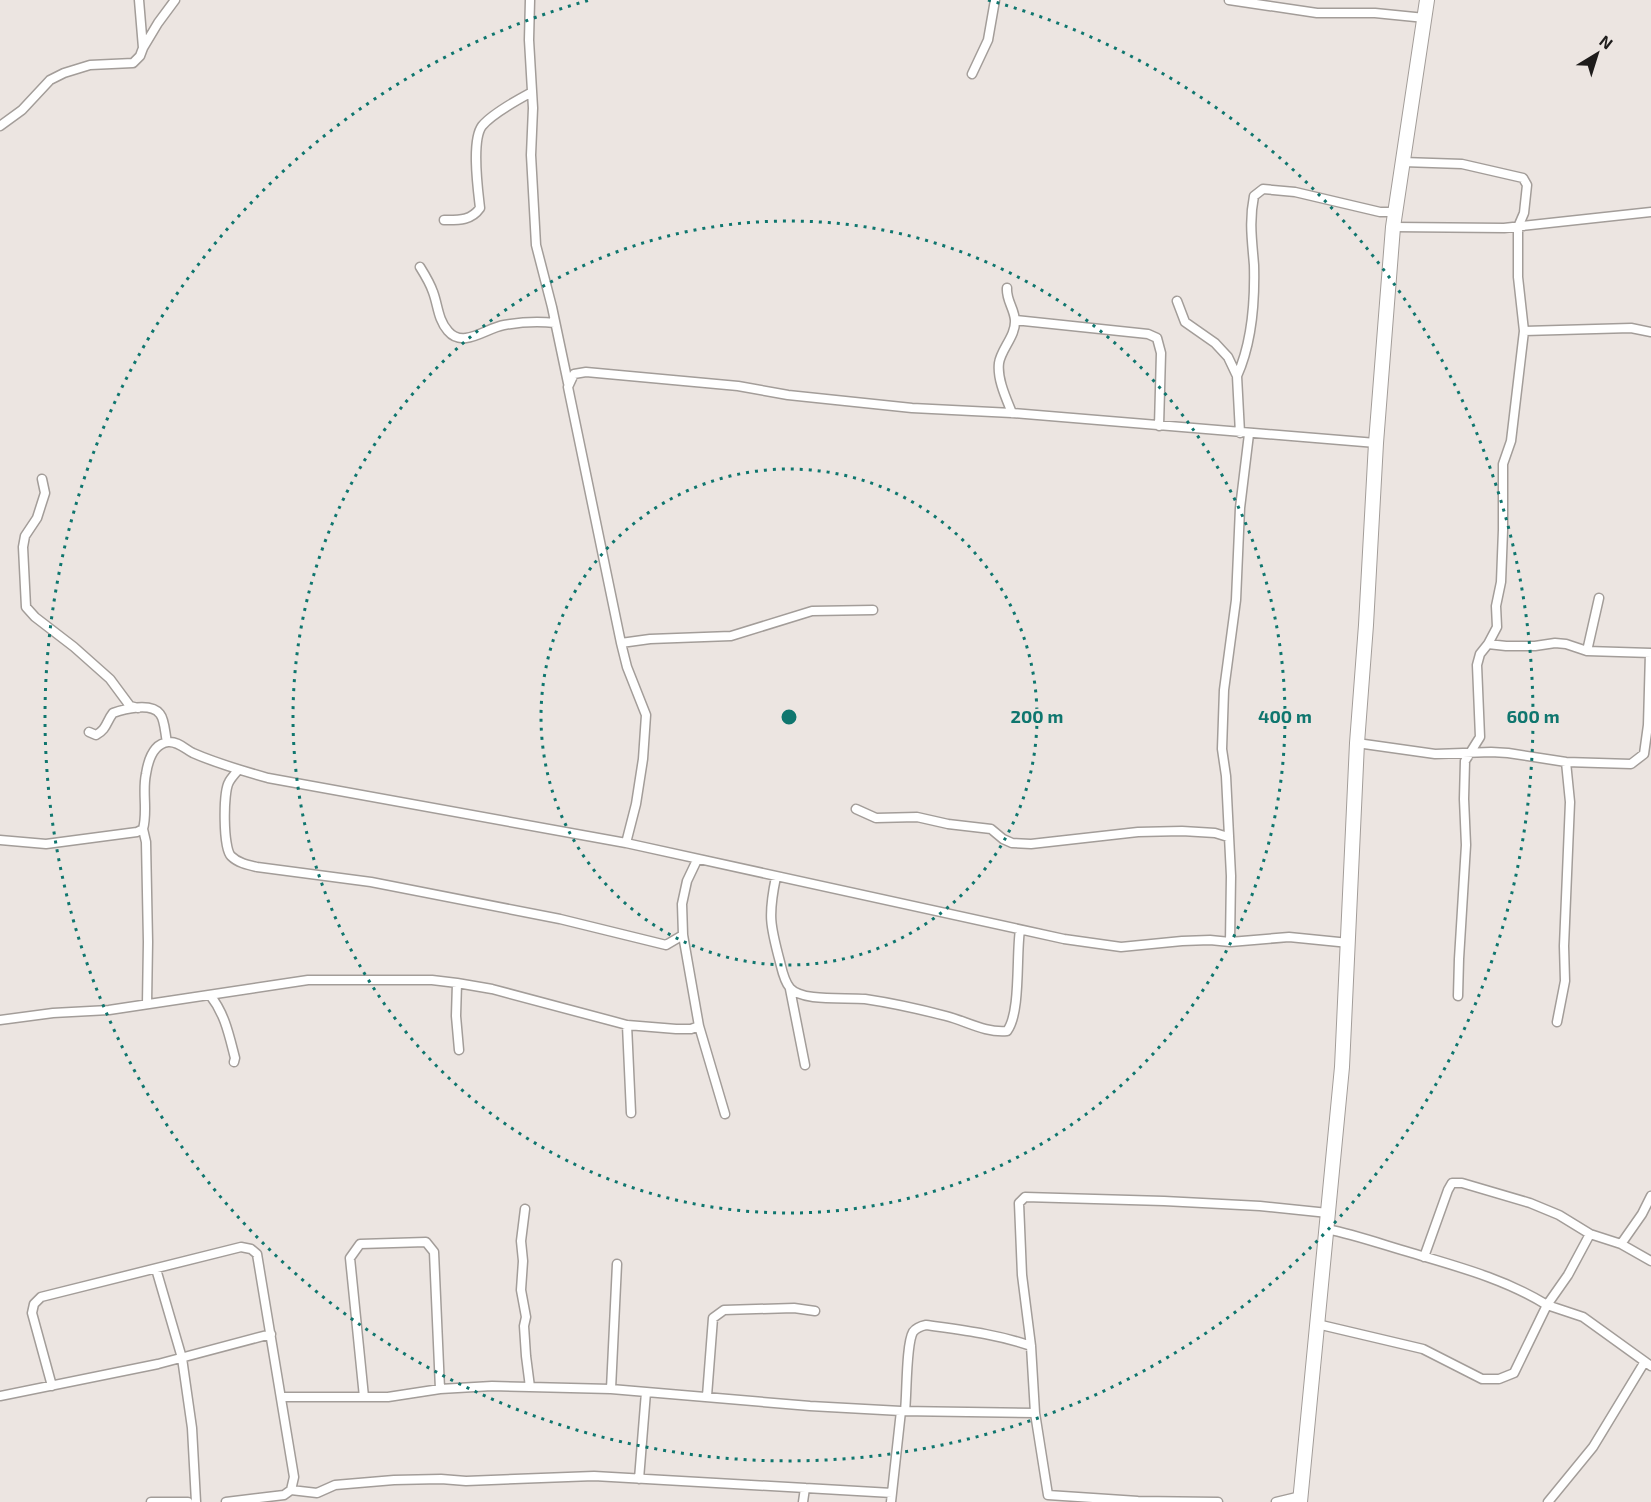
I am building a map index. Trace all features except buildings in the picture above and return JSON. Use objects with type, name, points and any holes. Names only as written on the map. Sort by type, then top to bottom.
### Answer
[{"type":"main road","points":[[1301,1499],[1342,1067],[1357,743],[1376,443],[1395,212],[1427,0]]},
{"type":"street","points":[[139,0],[143,48]]},
{"type":"street","points":[[0,126],[22,110],[50,80],[64,73],[90,65],[132,63],[140,56],[158,23],[175,0]]},
{"type":"street","points":[[530,0],[531,155],[536,245],[568,383],[621,643],[627,667],[646,715],[643,759],[636,804],[626,843]]},
{"type":"street","points":[[972,74],[988,40],[995,0]]},
{"type":"street","points":[[1229,0],[1317,14],[1375,13],[1425,18]]},
{"type":"street","points":[[444,220],[464,219],[475,215],[480,208],[475,177],[479,133],[483,125],[505,107],[532,92]]},
{"type":"street","points":[[1402,162],[1462,164],[1522,178],[1527,185],[1524,213],[1518,227],[1518,277],[1524,331],[1512,441],[1503,464],[1503,531],[1501,582],[1496,606],[1497,627],[1480,654],[1477,665],[1480,737],[1465,761],[1466,845],[1458,996]]},
{"type":"street","points":[[1237,376],[1248,346],[1254,291],[1250,235],[1250,216],[1254,196],[1263,189],[1295,192],[1380,212],[1395,212]]},
{"type":"street","points":[[1394,227],[1518,227],[1651,212]]},
{"type":"street","points":[[420,267],[433,291],[441,319],[448,332],[459,338],[478,335],[502,325],[524,322],[555,323]]},
{"type":"street","points":[[1008,288],[1006,296],[1015,320],[1011,338],[999,362],[1000,379],[1012,413]]},
{"type":"street","points":[[1177,301],[1185,322],[1215,343],[1228,357],[1237,376],[1244,433],[1236,600],[1224,690],[1222,750],[1226,776],[1231,885],[1230,942]]},
{"type":"street","points":[[1015,320],[1148,334],[1157,338],[1161,353],[1159,426]]},
{"type":"street","points":[[1524,331],[1631,328],[1651,332]]},
{"type":"street","points":[[568,383],[574,374],[586,372],[738,386],[788,395],[912,408],[1012,413],[1376,443]]},
{"type":"street","points":[[42,479],[45,493],[37,518],[25,537],[23,547],[26,607],[110,679],[130,706],[158,711],[167,742]]},
{"type":"street","points":[[1587,651],[1599,598]]},
{"type":"street","points":[[621,643],[731,636],[812,611],[873,610]]},
{"type":"street","points":[[1357,743],[1435,754],[1508,753],[1566,762],[1631,764],[1648,755],[1651,653],[1587,651],[1556,642],[1535,646],[1488,644]]},
{"type":"street","points":[[89,732],[96,735],[102,732],[107,727],[113,713],[138,708]]},
{"type":"street","points":[[147,1004],[146,842],[143,829],[145,777],[149,761],[158,746],[167,742],[176,743],[191,752],[238,770],[291,783],[319,786],[626,843],[1020,930],[1094,944],[1121,947],[1182,940],[1230,942],[1289,936],[1349,943]]},
{"type":"street","points":[[1557,1022],[1565,981],[1564,946],[1570,802],[1566,762]]},
{"type":"street","points":[[238,770],[228,782],[225,794],[227,850],[241,863],[371,882],[560,919],[666,945],[683,935]]},
{"type":"street","points":[[856,809],[876,818],[917,817],[948,824],[991,829],[1003,840],[1012,843],[1031,844],[1138,832],[1182,831],[1215,833],[1228,837]]},
{"type":"street","points":[[0,840],[46,844],[125,834],[143,829]]},
{"type":"street","points":[[697,860],[687,881],[682,904],[683,935],[699,1026],[725,1114]]},
{"type":"street","points":[[776,877],[770,907],[770,925],[784,977],[790,988],[805,1065]]},
{"type":"street","points":[[790,988],[814,998],[830,997],[881,1002],[948,1017],[992,1031],[1007,1031],[1012,1025],[1017,992],[1020,930]]},
{"type":"street","points":[[0,1020],[210,996],[308,980],[432,980],[492,989],[627,1025],[676,1029],[691,1029],[699,1026]]},
{"type":"street","points":[[457,983],[456,1016],[459,1050]]},
{"type":"street","points":[[210,996],[224,1018],[235,1058],[234,1062]]},
{"type":"street","points":[[627,1025],[631,1113]]},
{"type":"street","points":[[1424,1257],[1452,1183],[1470,1185],[1530,1203],[1559,1215],[1590,1233],[1621,1244],[1651,1261]]},
{"type":"street","points":[[1621,1244],[1642,1214],[1651,1196]]},
{"type":"street","points":[[1218,1502],[1054,1498],[1048,1495],[1035,1413],[1031,1346],[1022,1275],[1019,1203],[1025,1197],[1164,1201],[1260,1206],[1328,1213]]},
{"type":"street","points":[[525,1209],[521,1241],[523,1261],[521,1290],[526,1317],[524,1326],[526,1356],[531,1387]]},
{"type":"street","points":[[1327,1228],[1356,1234],[1482,1274],[1522,1291],[1547,1305],[1583,1317],[1648,1364],[1593,1447],[1548,1502]]},
{"type":"street","points":[[1317,1324],[1423,1349],[1482,1379],[1499,1379],[1514,1373],[1547,1305],[1568,1275],[1590,1233]]},
{"type":"street","points":[[364,1397],[350,1258],[360,1244],[375,1242],[426,1242],[434,1252],[440,1389]]},
{"type":"street","points":[[52,1386],[32,1313],[34,1304],[41,1298],[241,1247],[251,1249],[258,1254],[294,1477],[291,1490],[284,1495],[226,1502]]},
{"type":"street","points":[[611,1389],[617,1264]]},
{"type":"street","points":[[156,1269],[182,1358],[192,1428],[196,1502]]},
{"type":"street","points":[[707,1396],[713,1318],[717,1314],[724,1310],[794,1308],[815,1311]]},
{"type":"street","points":[[291,1490],[317,1493],[335,1485],[394,1480],[441,1479],[466,1482],[594,1476],[805,1488],[891,1498],[912,1333],[918,1327],[926,1325],[1011,1339],[1031,1346]]},
{"type":"street","points":[[0,1396],[182,1358],[271,1334]]},
{"type":"street","points":[[282,1397],[388,1397],[440,1389],[492,1386],[611,1389],[810,1406],[903,1411],[1035,1413]]},
{"type":"street","points":[[639,1479],[646,1392]]},
{"type":"street","points":[[802,1502],[805,1488]]},
{"type":"street","points":[[1276,1502],[1301,1499]]},
{"type":"street","points":[[151,1502],[188,1502]]}]
